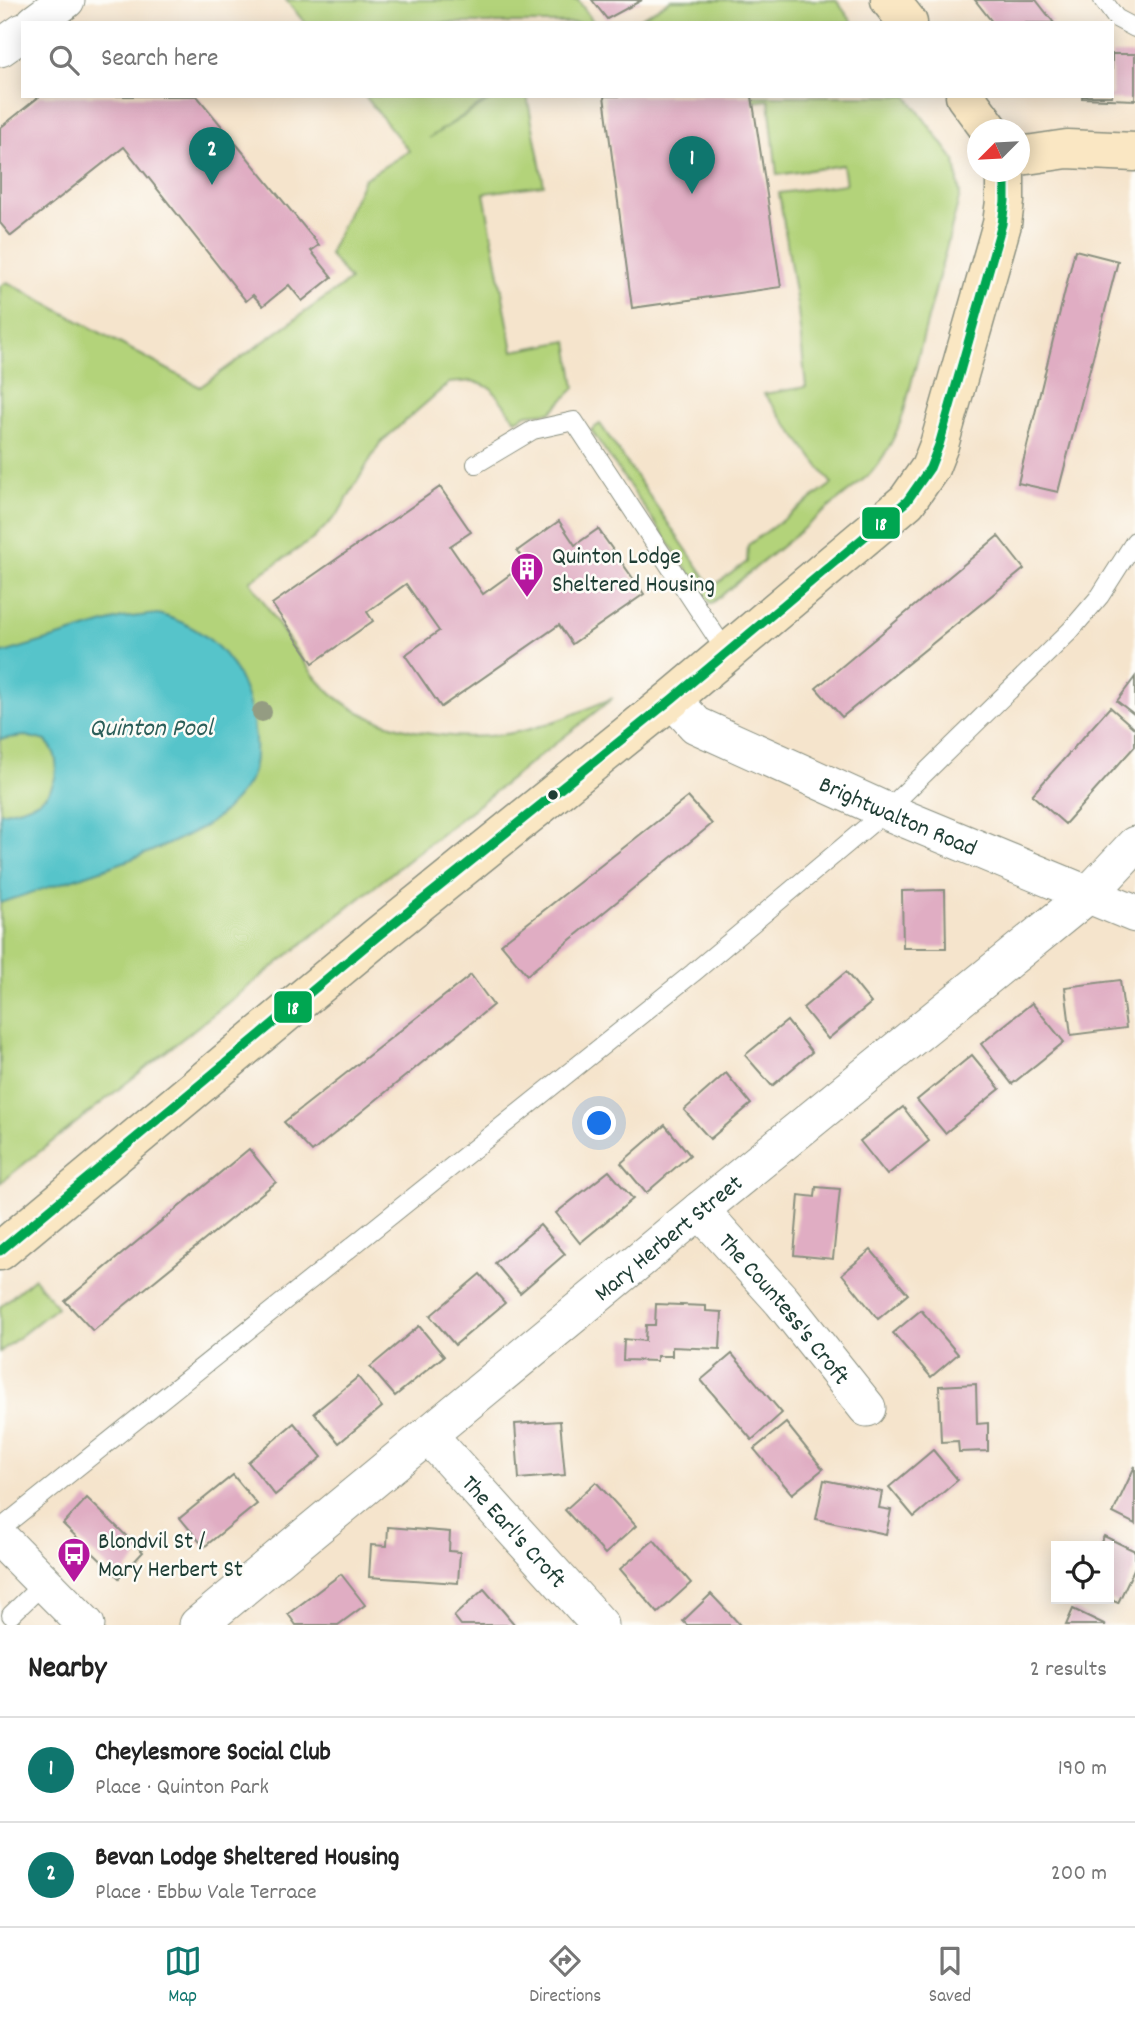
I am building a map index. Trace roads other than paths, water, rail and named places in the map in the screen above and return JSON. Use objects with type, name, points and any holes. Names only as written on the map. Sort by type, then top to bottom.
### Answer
[{"type":"street","points":[[38,21],[66,0]]},
{"type":"street","points":[[891,0],[907,21]]},
{"type":"street","points":[[0,48],[21,33]]},
{"type":"street","points":[[966,98],[982,119]]},
{"type":"street","points":[[1030,155],[1067,149],[1135,152]]},
{"type":"street","points":[[0,1251],[367,944],[672,699],[907,501],[930,468],[939,445],[1002,224],[1005,182]]},
{"type":"street","name":"Brightwalton Road","points":[[672,699],[696,725],[886,811],[1135,914]]},
{"type":"street","name":"Mary Herbert Street","points":[[198,1625],[1089,894],[1135,845]]},
{"type":"street","name":"The Countess's Croft","points":[[701,1210],[782,1301],[867,1408]]},
{"type":"street","name":"The Earl's Croft","points":[[429,1436],[600,1625]]},
{"type":"street","points":[[0,1538],[86,1625]]},
{"type":"lane","points":[[1103,0],[1116,18],[1135,28]]},
{"type":"lane","points":[[476,464],[533,430],[574,421],[727,653]]},
{"type":"lane","points":[[0,1529],[693,972],[886,811],[1070,631],[1100,596],[1135,541]]},
{"type":"lane","points":[[11,1615],[44,1583]]},
{"type":"water","name":"Quinton Pool","points":[[158,614],[188,626],[214,643],[241,681],[247,697],[255,743],[250,778],[240,794],[218,816],[181,838],[104,869],[0,903],[0,813],[29,806],[44,797],[54,782],[56,758],[46,741],[25,736],[0,739],[0,654],[122,618]]},
{"type":"place","name":"Bevan Lodge Sheltered Housing","points":[[212,185]]},
{"type":"place","name":"Cheylesmore Social Club","points":[[692,194]]},
{"type":"place","name":"Quinton Lodge Sheltered Housing","points":[[527,599]]},
{"type":"place","name":"Blondvil St / Mary Herbert St","points":[[74,1584]]}]
